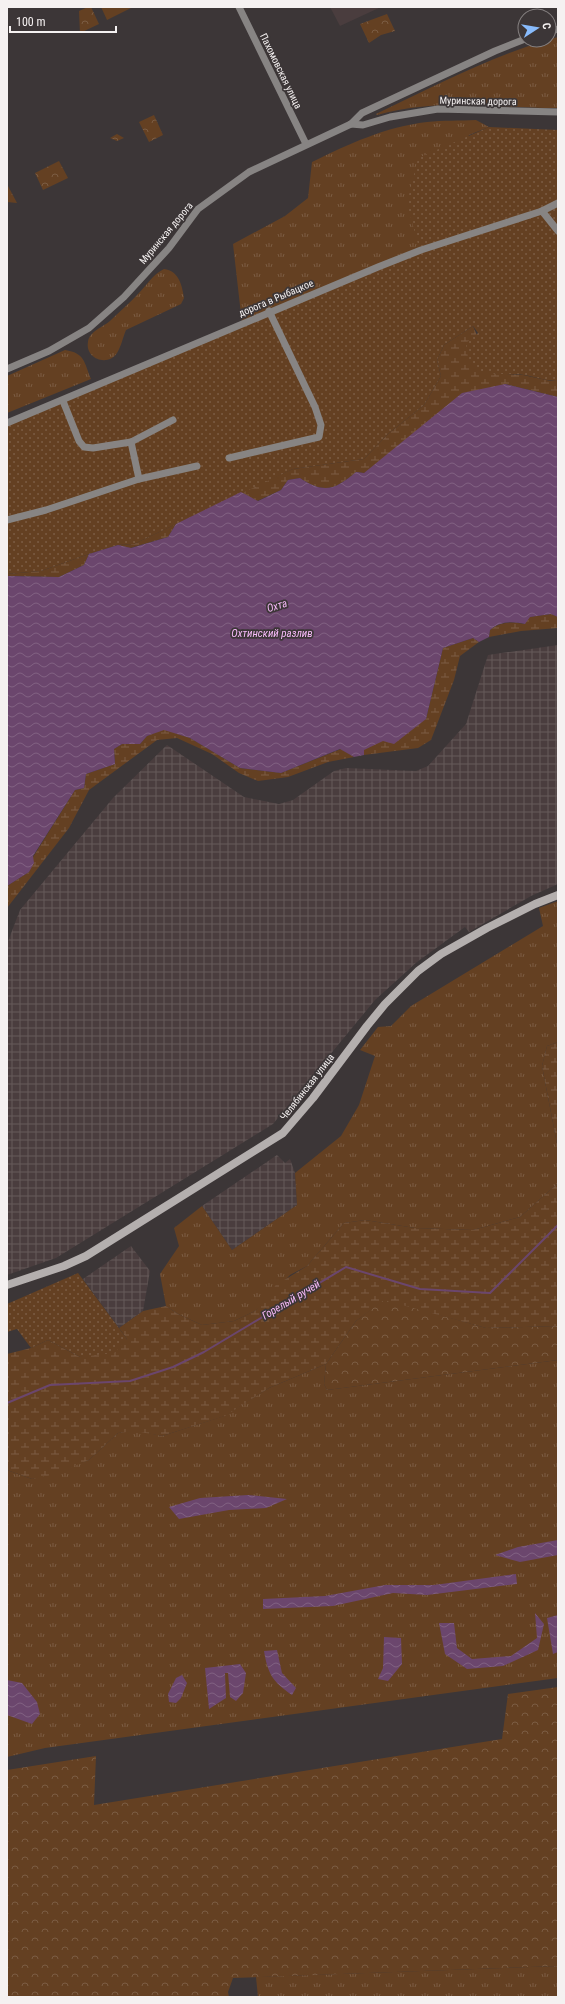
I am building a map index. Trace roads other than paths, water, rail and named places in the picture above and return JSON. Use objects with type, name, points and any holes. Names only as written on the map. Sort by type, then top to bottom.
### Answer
[{"type":"street","name":"Пахомовская улица","points":[[239,7],[306,144]]},
{"type":"street","name":"Муринская дорога","points":[[7,369],[49,351],[89,328],[134,286],[169,248],[198,209],[249,172],[351,124],[362,113],[517,42]]},
{"type":"street","name":"Муринская дорога","points":[[351,124],[364,125],[390,117],[438,109],[558,112]]},
{"type":"street","name":"дорога в Рыбацкое","points":[[7,424],[269,311],[421,250],[542,211],[558,203]]},
{"type":"street","points":[[542,211],[558,231]]},
{"type":"street","points":[[229,458],[319,437],[321,425],[315,407],[269,311]]},
{"type":"street","points":[[63,401],[79,441],[84,447],[93,448],[131,442],[174,420]]},
{"type":"street","points":[[131,442],[139,479]]},
{"type":"street","points":[[7,520],[46,510],[139,479],[198,466]]},
{"type":"street","name":"Челябинская улица","points":[[7,1285],[64,1266],[86,1256],[283,1133],[313,1098],[366,1026],[418,971],[441,954],[487,928],[535,904],[558,895]]},
{"type":"water","name":"Охтинский разлив","points":[[505,384],[558,397],[558,617],[551,614],[530,617],[525,624],[515,622],[502,623],[490,630],[489,637],[479,642],[473,638],[443,648],[426,719],[394,744],[383,741],[364,750],[364,755],[354,757],[340,749],[281,773],[240,768],[190,738],[164,730],[147,736],[140,744],[122,744],[114,749],[115,764],[86,774],[84,788],[75,790],[33,856],[34,863],[29,872],[7,886],[7,576],[59,577],[84,565],[89,554],[118,545],[131,548],[168,537],[176,524],[241,492],[258,501],[281,490],[288,480],[300,478],[308,483],[323,488],[335,486],[342,483],[356,472],[364,473],[462,393]]},
{"type":"water","points":[[248,1495],[287,1499],[266,1508],[229,1510],[179,1519],[169,1507],[200,1498]]},
{"type":"water","points":[[558,1540],[558,1555],[520,1562],[495,1555],[518,1547]]},
{"type":"water","points":[[516,1574],[517,1584],[427,1595],[393,1593],[333,1606],[263,1609],[263,1599],[325,1596],[385,1585],[434,1585]]},
{"type":"water","points":[[535,1613],[544,1624],[538,1650],[503,1666],[467,1669],[445,1654],[439,1623],[454,1623],[457,1648],[472,1659],[511,1656],[537,1638]]},
{"type":"water","points":[[558,1615],[558,1652],[553,1654],[547,1618]]},
{"type":"water","points":[[384,1637],[401,1638],[402,1664],[388,1681],[378,1679],[383,1668]]},
{"type":"water","points":[[277,1650],[282,1673],[296,1688],[292,1695],[275,1681],[267,1666],[264,1651]]},
{"type":"water","points":[[240,1664],[246,1673],[243,1693],[236,1701],[230,1697],[228,1673],[225,1673],[226,1698],[209,1709],[205,1668]]},
{"type":"water","points":[[182,1675],[187,1683],[181,1698],[176,1703],[169,1702],[168,1694],[176,1678]]},
{"type":"water","points":[[7,1680],[22,1683],[37,1702],[40,1714],[32,1724],[7,1715]]},
{"type":"waterway","name":"Горелый ручей","points":[[7,1403],[50,1385],[130,1381],[173,1367],[204,1352],[346,1267],[420,1289],[490,1293],[558,1225]]},
{"type":"water label","name":"Охта","points":[[277,606]]}]
